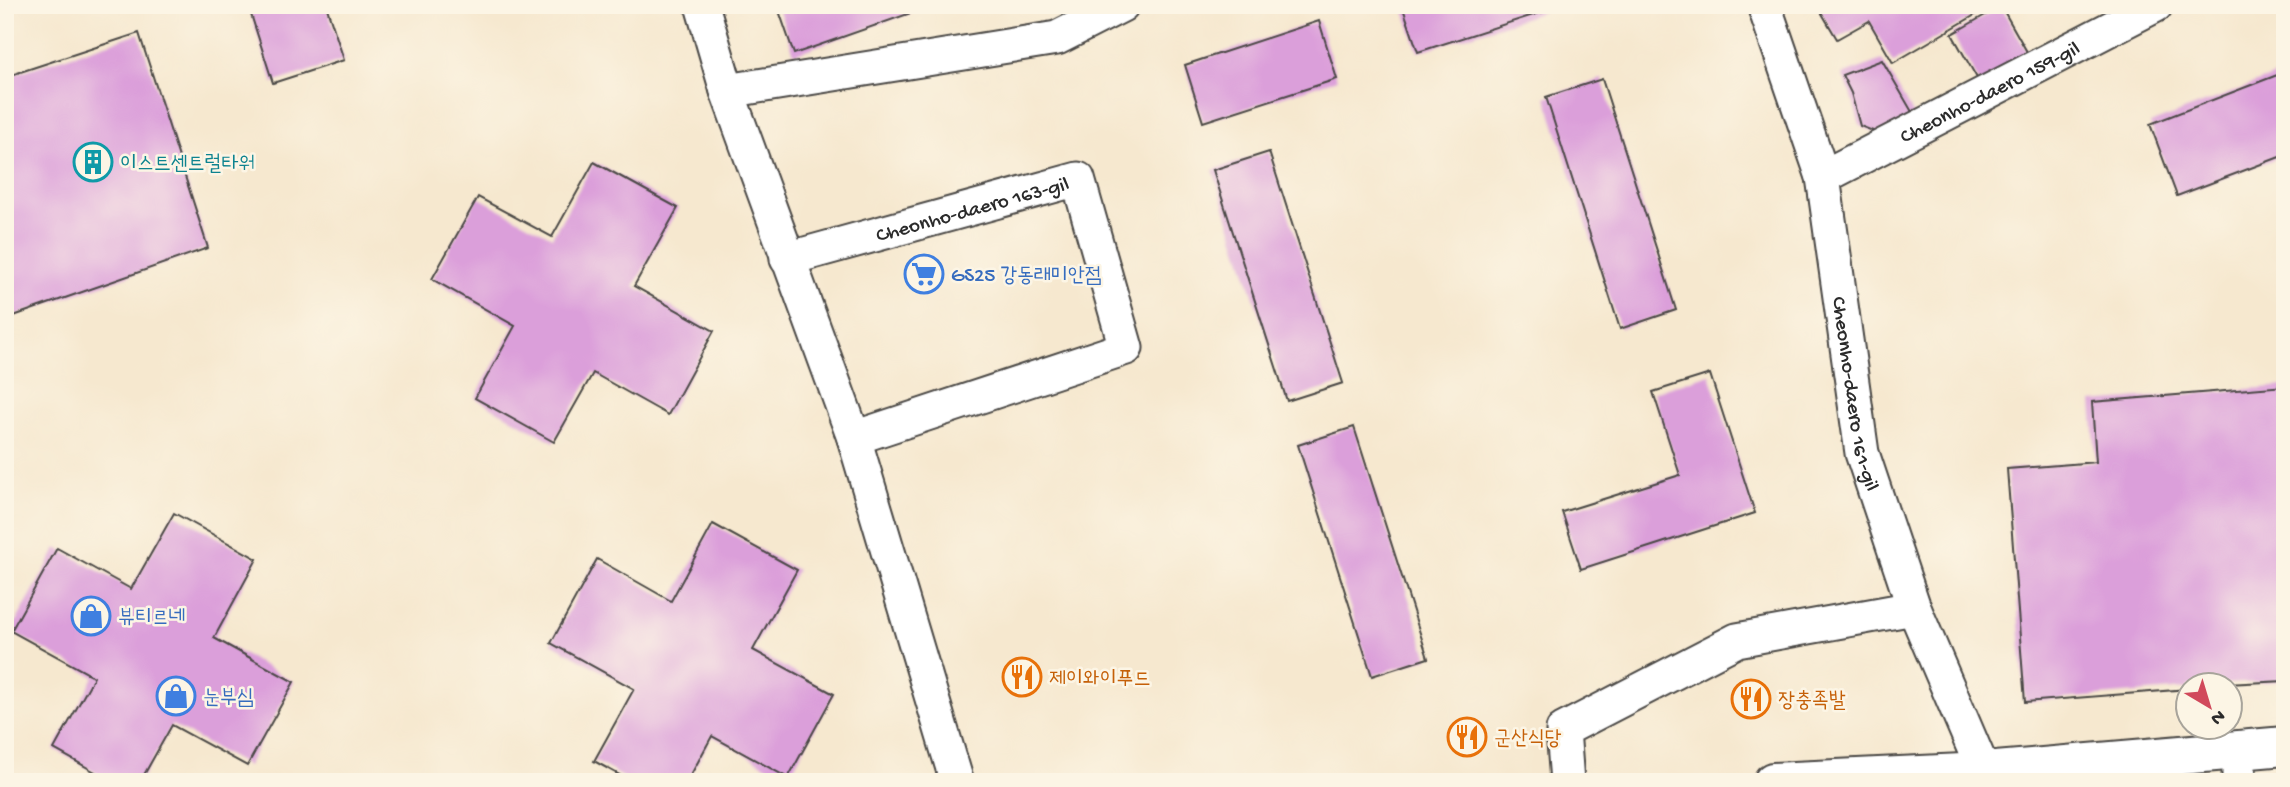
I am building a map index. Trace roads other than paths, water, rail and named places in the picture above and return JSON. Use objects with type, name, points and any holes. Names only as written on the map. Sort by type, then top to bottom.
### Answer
[{"type":"street","points":[[702,5],[727,91],[854,438],[957,782]]},
{"type":"street","points":[[727,91],[1057,38],[1122,5]]},
{"type":"street","name":"Cheonho-daero 161-gil","points":[[1764,5],[1823,177],[1863,453],[1914,608],[1984,772]]},
{"type":"street","name":"Cheonho-daero 159-gil","points":[[1823,177],[2156,5]]},
{"type":"street","name":"Cheonho-daero 163-gil","points":[[788,260],[1078,179],[1126,348],[854,438]]},
{"type":"street","points":[[1567,782],[1563,730],[1737,640],[1914,608]]},
{"type":"street","points":[[1773,782],[1984,772],[2239,766],[2285,746]]},
{"type":"place","name":"이스트센트럴타워","points":[[93,162]]},
{"type":"place","name":"GS25 강동래미안점","points":[[924,274]]},
{"type":"place","name":"뷰티르네","points":[[91,616]]},
{"type":"place","name":"제이와이푸드","points":[[1022,677]]},
{"type":"place","name":"눈부심","points":[[176,696]]},
{"type":"place","name":"장충족발","points":[[1751,699]]},
{"type":"place","name":"군산식당","points":[[1467,737]]}]
